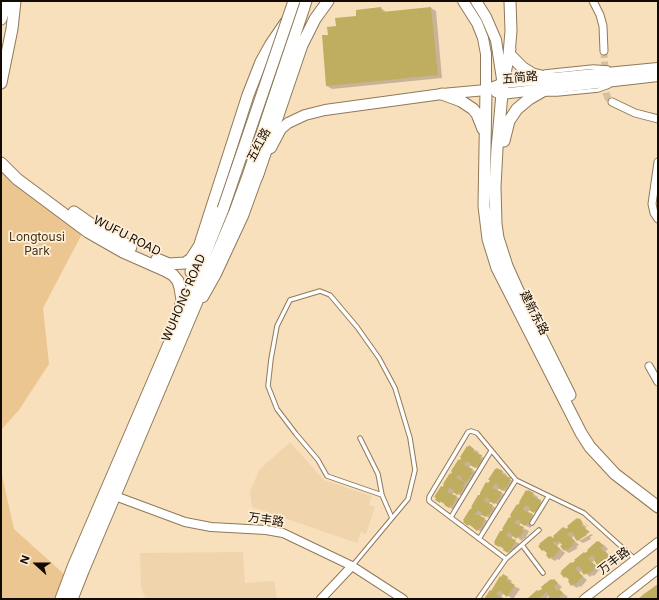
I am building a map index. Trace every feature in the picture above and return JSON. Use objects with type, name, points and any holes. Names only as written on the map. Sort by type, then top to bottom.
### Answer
[{"type":"main road","points":[[1,19],[7,1]]},
{"type":"main road","points":[[1,50],[5,29],[7,1]]},
{"type":"main road","points":[[1,83],[12,29],[15,1]]},
{"type":"main road","name":"WUHONG ROAD","points":[[61,599],[73,567],[172,337],[223,209],[294,1]]},
{"type":"main road","points":[[182,300],[248,95],[261,62],[271,44],[302,1]]},
{"type":"main road","name":"WUHONG ROAD","points":[[72,599],[234,214],[306,1]]},
{"type":"main road","points":[[257,177],[302,45],[315,19],[328,1]]},
{"type":"main road","points":[[464,1],[477,23],[483,38],[486,54],[486,90]]},
{"type":"main road","points":[[476,1],[509,54],[523,68],[533,74],[547,87],[517,109],[508,120],[495,187]]},
{"type":"main road","points":[[509,54],[511,31],[510,1]]},
{"type":"main road","points":[[509,54],[514,33],[517,1]]},
{"type":"main road","points":[[486,17],[496,40],[500,60],[502,88]]},
{"type":"main road","name":"建新东路","points":[[509,54],[502,88],[495,187],[498,238],[507,266],[520,296],[587,429],[596,443],[619,469],[658,499]]},
{"type":"main road","name":"五简路","points":[[486,90],[502,88],[547,87],[630,75],[658,68]]},
{"type":"main road","name":"五简路","points":[[630,75],[658,76]]},
{"type":"main road","name":"五红路","points":[[190,319],[216,274],[243,216],[257,177],[276,137],[288,123],[325,110],[442,94],[486,90]]},
{"type":"main road","name":"建新东路","points":[[486,90],[483,188],[486,224],[492,254],[502,280],[577,426],[590,447],[615,474],[658,507]]},
{"type":"main road","points":[[442,94],[462,101],[473,109],[477,114],[485,134],[488,131],[492,132],[497,149]]},
{"type":"main road","name":"WUFU ROAD","points":[[1,156],[9,166],[90,224],[125,245],[169,264],[185,263],[191,259],[201,242]]},
{"type":"main road","name":"WUFU ROAD","points":[[3,169],[88,232],[123,252],[166,271],[173,276],[178,281],[182,300],[172,337]]},
{"type":"street","points":[[592,1],[600,15],[603,26],[604,51]]},
{"type":"street","points":[[612,102],[635,113],[658,119]]},
{"type":"street","points":[[658,162],[652,204],[658,219]]},
{"type":"street","points":[[649,366],[658,382]]},
{"type":"street","name":"万丰路","points":[[115,496],[192,524],[266,530],[283,533],[352,566],[403,599]]},
{"type":"street","name":"万丰路","points":[[584,599],[658,542]]},
{"type":"street","points":[[321,598],[352,566]]},
{"type":"street","points":[[621,599],[658,570]]},
{"type":"lane","points":[[502,88],[533,74],[593,67],[630,75]]},
{"type":"lane","points":[[502,88],[547,87],[558,94],[598,90],[630,75]]},
{"type":"lane","points":[[352,566],[408,499],[415,470],[410,438],[394,388],[379,358],[357,327],[330,295],[320,292],[290,300],[277,326],[271,359],[268,386],[277,409],[318,460],[327,476],[382,495]]},
{"type":"lane","points":[[506,559],[430,501],[429,497],[468,432],[472,431],[476,433],[516,480],[548,497],[584,513],[635,559]]},
{"type":"lane","points":[[360,438],[378,474],[382,495],[392,518]]},
{"type":"lane","points":[[451,517],[491,451]]},
{"type":"lane","points":[[479,539],[516,480]]},
{"type":"lane","points":[[532,524],[548,497]]},
{"type":"lane","points":[[478,599],[506,559],[539,530]]},
{"type":"lane","points":[[522,545],[543,573]]},
{"type":"shaded area","points":[[290,442],[324,480],[372,496],[369,505],[375,507],[366,534],[361,532],[357,543],[252,507],[250,492],[259,470]]},
{"type":"shaded area","points":[[243,552],[245,583],[274,581],[277,599],[146,599],[141,588],[140,553]]},
{"type":"green space","name":"Longtousi Park","points":[[1,170],[83,232],[43,308],[49,364],[19,410],[1,430]]},
{"type":"green space","points":[[1,471],[14,529],[64,574],[55,599],[1,599]]},
{"type":"building","points":[[381,7],[382,12],[431,7],[438,75],[326,86],[322,35],[328,35],[327,27],[336,26],[335,18],[356,16],[356,10]]},
{"type":"building","points":[[469,445],[474,449],[473,452],[482,455],[480,459],[482,460],[475,468],[467,461],[465,463],[464,465],[473,469],[471,472],[473,473],[466,482],[458,475],[456,478],[465,482],[464,486],[461,493],[459,492],[457,495],[453,492],[454,490],[450,488],[448,490],[447,492],[457,496],[452,506],[451,505],[449,508],[441,501],[440,503],[435,500],[436,498],[434,497],[441,486],[442,487],[444,485],[443,484],[452,472],[451,471],[458,460],[461,459],[460,457]]},
{"type":"building","points":[[497,468],[503,471],[501,474],[511,478],[509,481],[510,482],[503,491],[498,488],[499,486],[495,483],[492,488],[502,492],[500,495],[501,496],[494,504],[486,497],[484,501],[493,505],[491,508],[493,509],[486,517],[481,515],[482,513],[478,510],[475,514],[485,518],[481,528],[477,531],[469,524],[468,526],[463,522],[463,520],[471,509],[478,495],[480,495],[486,482],[488,483],[490,480],[488,480]]},
{"type":"building","points":[[526,490],[534,493],[532,496],[541,500],[539,503],[541,504],[534,513],[529,510],[530,508],[526,505],[524,507],[523,510],[533,514],[531,517],[532,518],[525,526],[517,519],[514,523],[524,527],[522,530],[524,531],[520,537],[518,536],[516,539],[509,532],[507,534],[506,536],[516,540],[508,553],[503,550],[504,548],[500,545],[499,547],[494,544],[494,542],[500,531],[502,531],[509,517],[511,517],[510,515],[520,502]]},
{"type":"building","points":[[579,518],[583,523],[581,525],[589,532],[586,534],[587,535],[577,541],[572,532],[567,534],[575,541],[572,544],[573,545],[567,550],[566,548],[564,551],[560,546],[562,545],[559,541],[557,543],[555,541],[553,543],[560,549],[553,558],[552,556],[549,559],[546,555],[547,553],[544,550],[542,551],[538,546],[540,545],[539,544],[549,536],[553,538],[553,536],[563,527],[567,529],[567,526]]},
{"type":"building","points":[[599,541],[603,546],[601,548],[604,552],[605,551],[609,555],[606,558],[607,559],[597,565],[592,555],[588,559],[596,566],[593,568],[594,569],[588,574],[587,573],[584,575],[579,566],[577,567],[575,569],[583,576],[575,585],[574,583],[571,586],[566,576],[564,578],[560,573],[562,572],[561,571],[571,562],[572,563],[575,561],[574,560],[584,552],[585,553],[588,551],[587,550]]},
{"type":"building","points":[[503,574],[508,577],[506,580],[515,585],[507,597],[499,590],[496,594],[505,599],[484,599],[500,576],[501,577]]},
{"type":"building","points":[[551,579],[554,579],[558,583],[554,587],[557,591],[559,589],[563,593],[558,599],[549,599],[548,598],[550,596],[547,592],[539,598],[540,599],[528,598],[537,590],[542,589],[541,587]]},
{"type":"building","points":[[658,584],[658,599],[638,599],[644,594]]},
{"type":"tunnel","points":[[604,51],[606,93],[612,102]]}]
